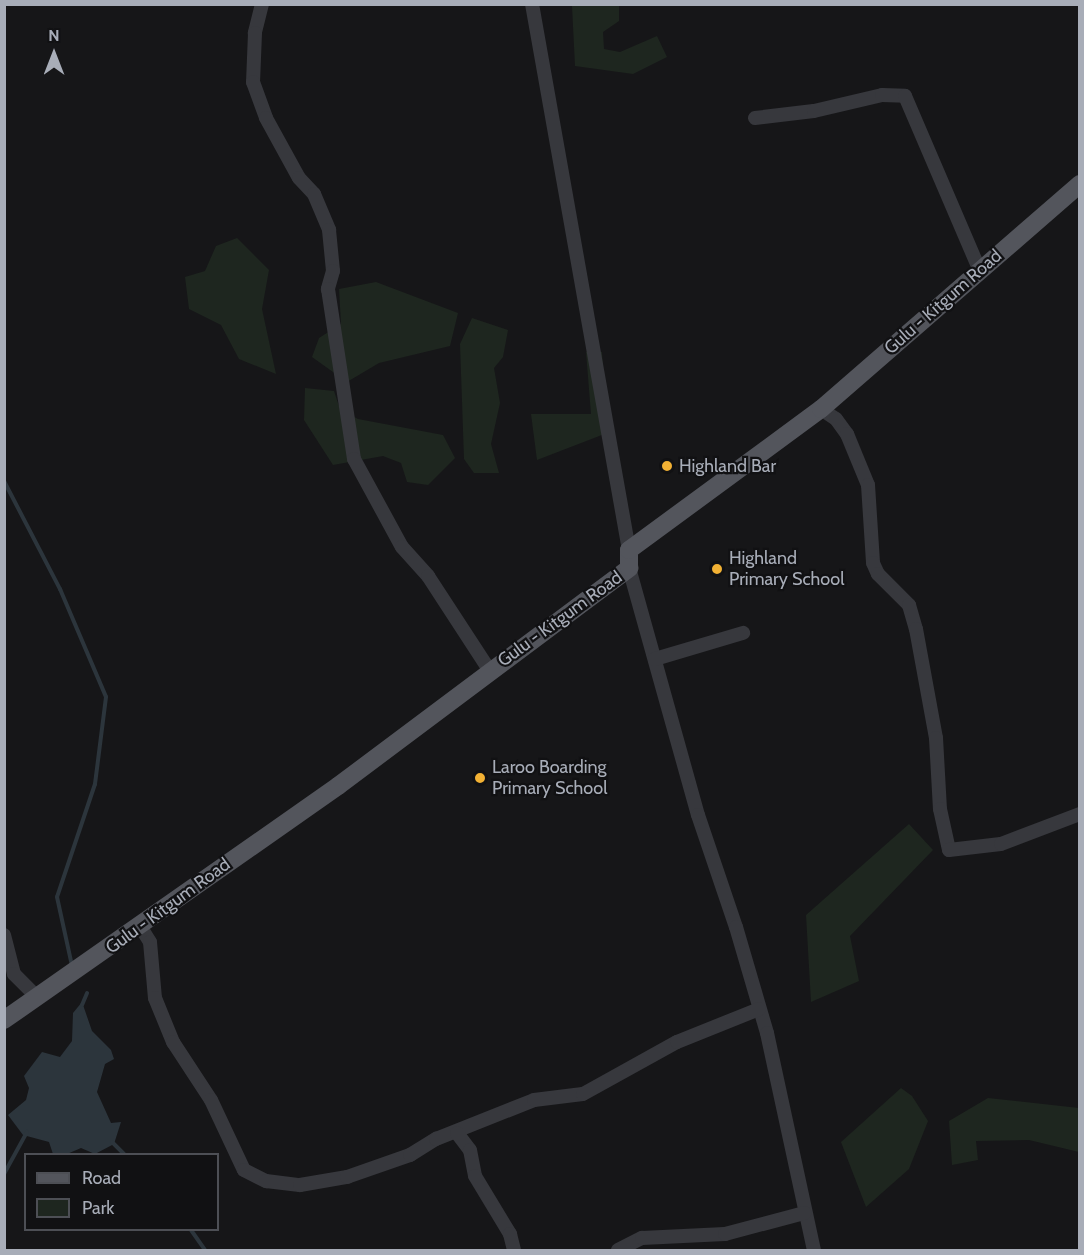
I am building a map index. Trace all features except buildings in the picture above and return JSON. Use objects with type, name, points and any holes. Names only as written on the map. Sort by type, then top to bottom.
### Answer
[{"type":"main road","name":"Gulu - Kitgum Road","points":[[4,1020],[140,926],[490,671],[821,409],[979,269],[1080,184]]},
{"type":"street","points":[[261,4],[255,33],[253,82],[271,128],[299,178],[314,194],[329,230],[333,271],[328,289],[340,387],[354,459],[402,547],[429,576],[490,671]]},
{"type":"street","points":[[532,4],[629,559],[698,815],[736,927],[759,1009],[804,1213],[816,1248]]},
{"type":"street","points":[[755,118],[814,111],[882,94],[905,96],[979,269]]},
{"type":"street","points":[[821,409],[836,419],[847,434],[868,485],[873,563],[885,582],[909,605],[916,629],[936,738],[940,809],[949,850],[1001,844],[1080,814]]},
{"type":"street","points":[[655,659],[743,633]]},
{"type":"street","points":[[140,926],[150,942],[155,998],[173,1042],[215,1108],[244,1170],[254,1177],[300,1185],[347,1177],[410,1155],[534,1100],[583,1094],[677,1041],[759,1009]]},
{"type":"street","points":[[4,935],[14,974],[37,998]]},
{"type":"street","points":[[457,1133],[470,1150],[475,1176],[510,1234],[514,1251]]},
{"type":"street","points":[[618,1251],[642,1238],[725,1234],[804,1213]]},
{"type":"green space","points":[[619,5],[619,21],[603,32],[604,49],[620,52],[657,36],[667,57],[633,74],[575,66],[572,6]]},
{"type":"green space","points":[[237,238],[269,270],[262,309],[276,374],[239,359],[221,325],[189,309],[185,277],[205,271],[216,246]]},
{"type":"green space","points":[[376,282],[458,313],[450,346],[379,363],[347,382],[312,357],[319,338],[341,324],[339,289]]},
{"type":"green space","points":[[472,318],[508,330],[503,357],[494,368],[500,403],[491,444],[499,473],[474,473],[464,459],[460,344]]},
{"type":"green space","points":[[586,352],[602,352],[607,433],[537,460],[531,414],[591,414]]},
{"type":"green space","points":[[305,388],[334,391],[340,409],[358,419],[443,435],[455,458],[428,485],[407,482],[401,463],[383,456],[333,465],[304,420]]},
{"type":"green space","points":[[909,824],[933,850],[850,936],[859,981],[811,1002],[806,915]]},
{"type":"green space","points":[[901,1088],[912,1096],[928,1121],[909,1169],[866,1207],[841,1142]]},
{"type":"green space","points":[[988,1098],[1079,1108],[1079,1152],[1029,1140],[976,1141],[978,1160],[952,1165],[949,1121]]},
{"type":"shaded area","points":[[82,1002],[92,1031],[111,1050],[114,1059],[105,1064],[97,1092],[111,1123],[121,1122],[114,1144],[97,1153],[81,1148],[69,1153],[53,1153],[49,1142],[23,1135],[8,1115],[26,1100],[29,1088],[24,1076],[42,1052],[60,1057],[72,1041],[73,1013]]},
{"type":"waterway","points":[[4,481],[60,589],[106,697],[95,784],[57,897],[72,966]]},
{"type":"waterway","points":[[82,1005],[87,993]]},
{"type":"waterway","points":[[4,1174],[27,1132]]},
{"type":"waterway","points":[[112,1142],[123,1153]]},
{"type":"waterway","points":[[192,1231],[205,1250]]},
{"type":"place","name":"Highland Bar","points":[[667,466]]},
{"type":"place","name":"Highland Primary School","points":[[717,569]]},
{"type":"place","name":"Laroo Boarding Primary School","points":[[480,778]]}]
